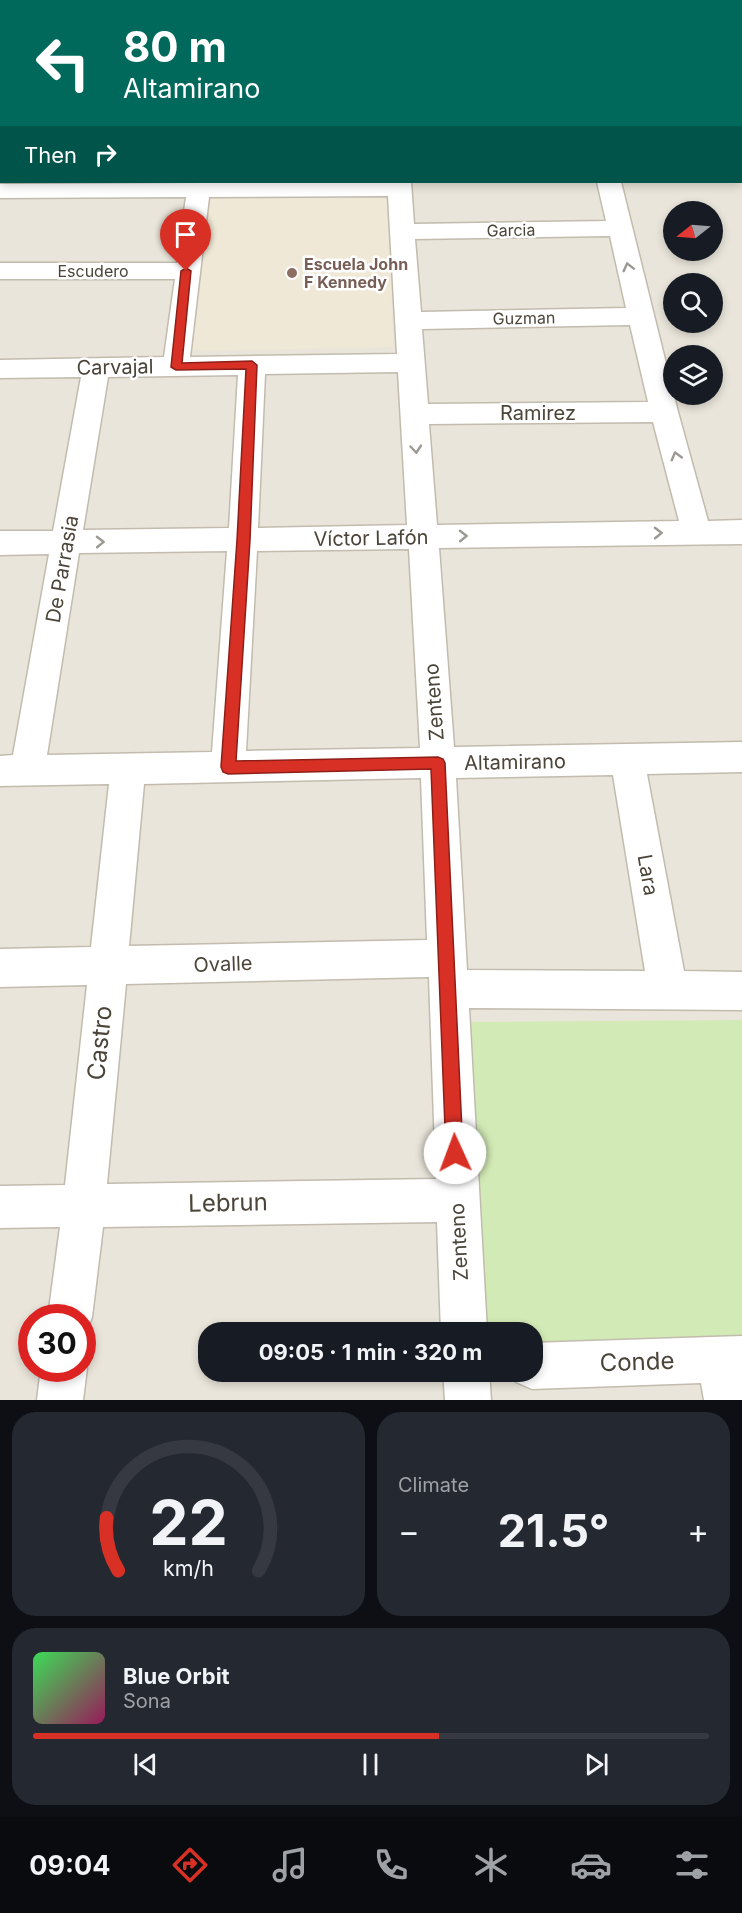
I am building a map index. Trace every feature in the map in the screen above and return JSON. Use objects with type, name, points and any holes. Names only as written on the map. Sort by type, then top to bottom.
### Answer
[{"type":"street","points":[[609,183],[664,412],[697,533]]},
{"type":"street","points":[[0,191],[136,186],[198,191],[264,186],[399,185]]},
{"type":"street","name":"Zenteno","points":[[399,185],[438,763],[456,1200],[463,1322]]},
{"type":"street","points":[[176,367],[186,271],[198,191]]},
{"type":"street","name":"Garcia","points":[[402,232],[619,228]]},
{"type":"street","name":"Escudero","points":[[0,272],[186,271]]},
{"type":"street","name":"Guzman","points":[[408,321],[640,316]]},
{"type":"street","name":"Carvajal","points":[[0,369],[411,363]]},
{"type":"street","points":[[228,767],[252,365]]},
{"type":"street","name":"De Parrasia","points":[[13,771],[67,542],[96,368]]},
{"type":"street","name":"Ramirez","points":[[413,414],[664,412]]},
{"type":"street","name":"Víctor Lafón","points":[[0,543],[742,532]]},
{"type":"street","name":"Altamirano","points":[[13,771],[742,757]]},
{"type":"street","name":"Lara","points":[[627,759],[668,991]]},
{"type":"street","name":"Castro","points":[[72,1304],[84,1206],[128,769]]},
{"type":"street","name":"Ovalle","points":[[0,968],[108,967],[448,973],[668,991],[742,991]]},
{"type":"street","name":"Lebrun","points":[[0,1207],[456,1200]]},
{"type":"street","name":"Conde","points":[[543,1366],[730,1373]]},
{"type":"street","points":[[60,1400],[62,1382]]},
{"type":"street","points":[[467,1382],[468,1400]]},
{"type":"shaded area","points":[[0,183],[742,183],[742,1400],[0,1400]]},
{"type":"shaded area","name":"Escuela John F Kennedy","points":[[389,198],[393,347],[182,351],[203,199]]},
{"type":"green space","points":[[742,1020],[742,1344],[543,1351],[543,1322],[480,1322],[461,1022]]},
{"type":"place","name":"Escuela John F Kennedy","points":[[292,273]]},
{"type":"route","points":[[186,271],[176,367],[252,365],[228,767],[438,763],[455,1153]]}]
